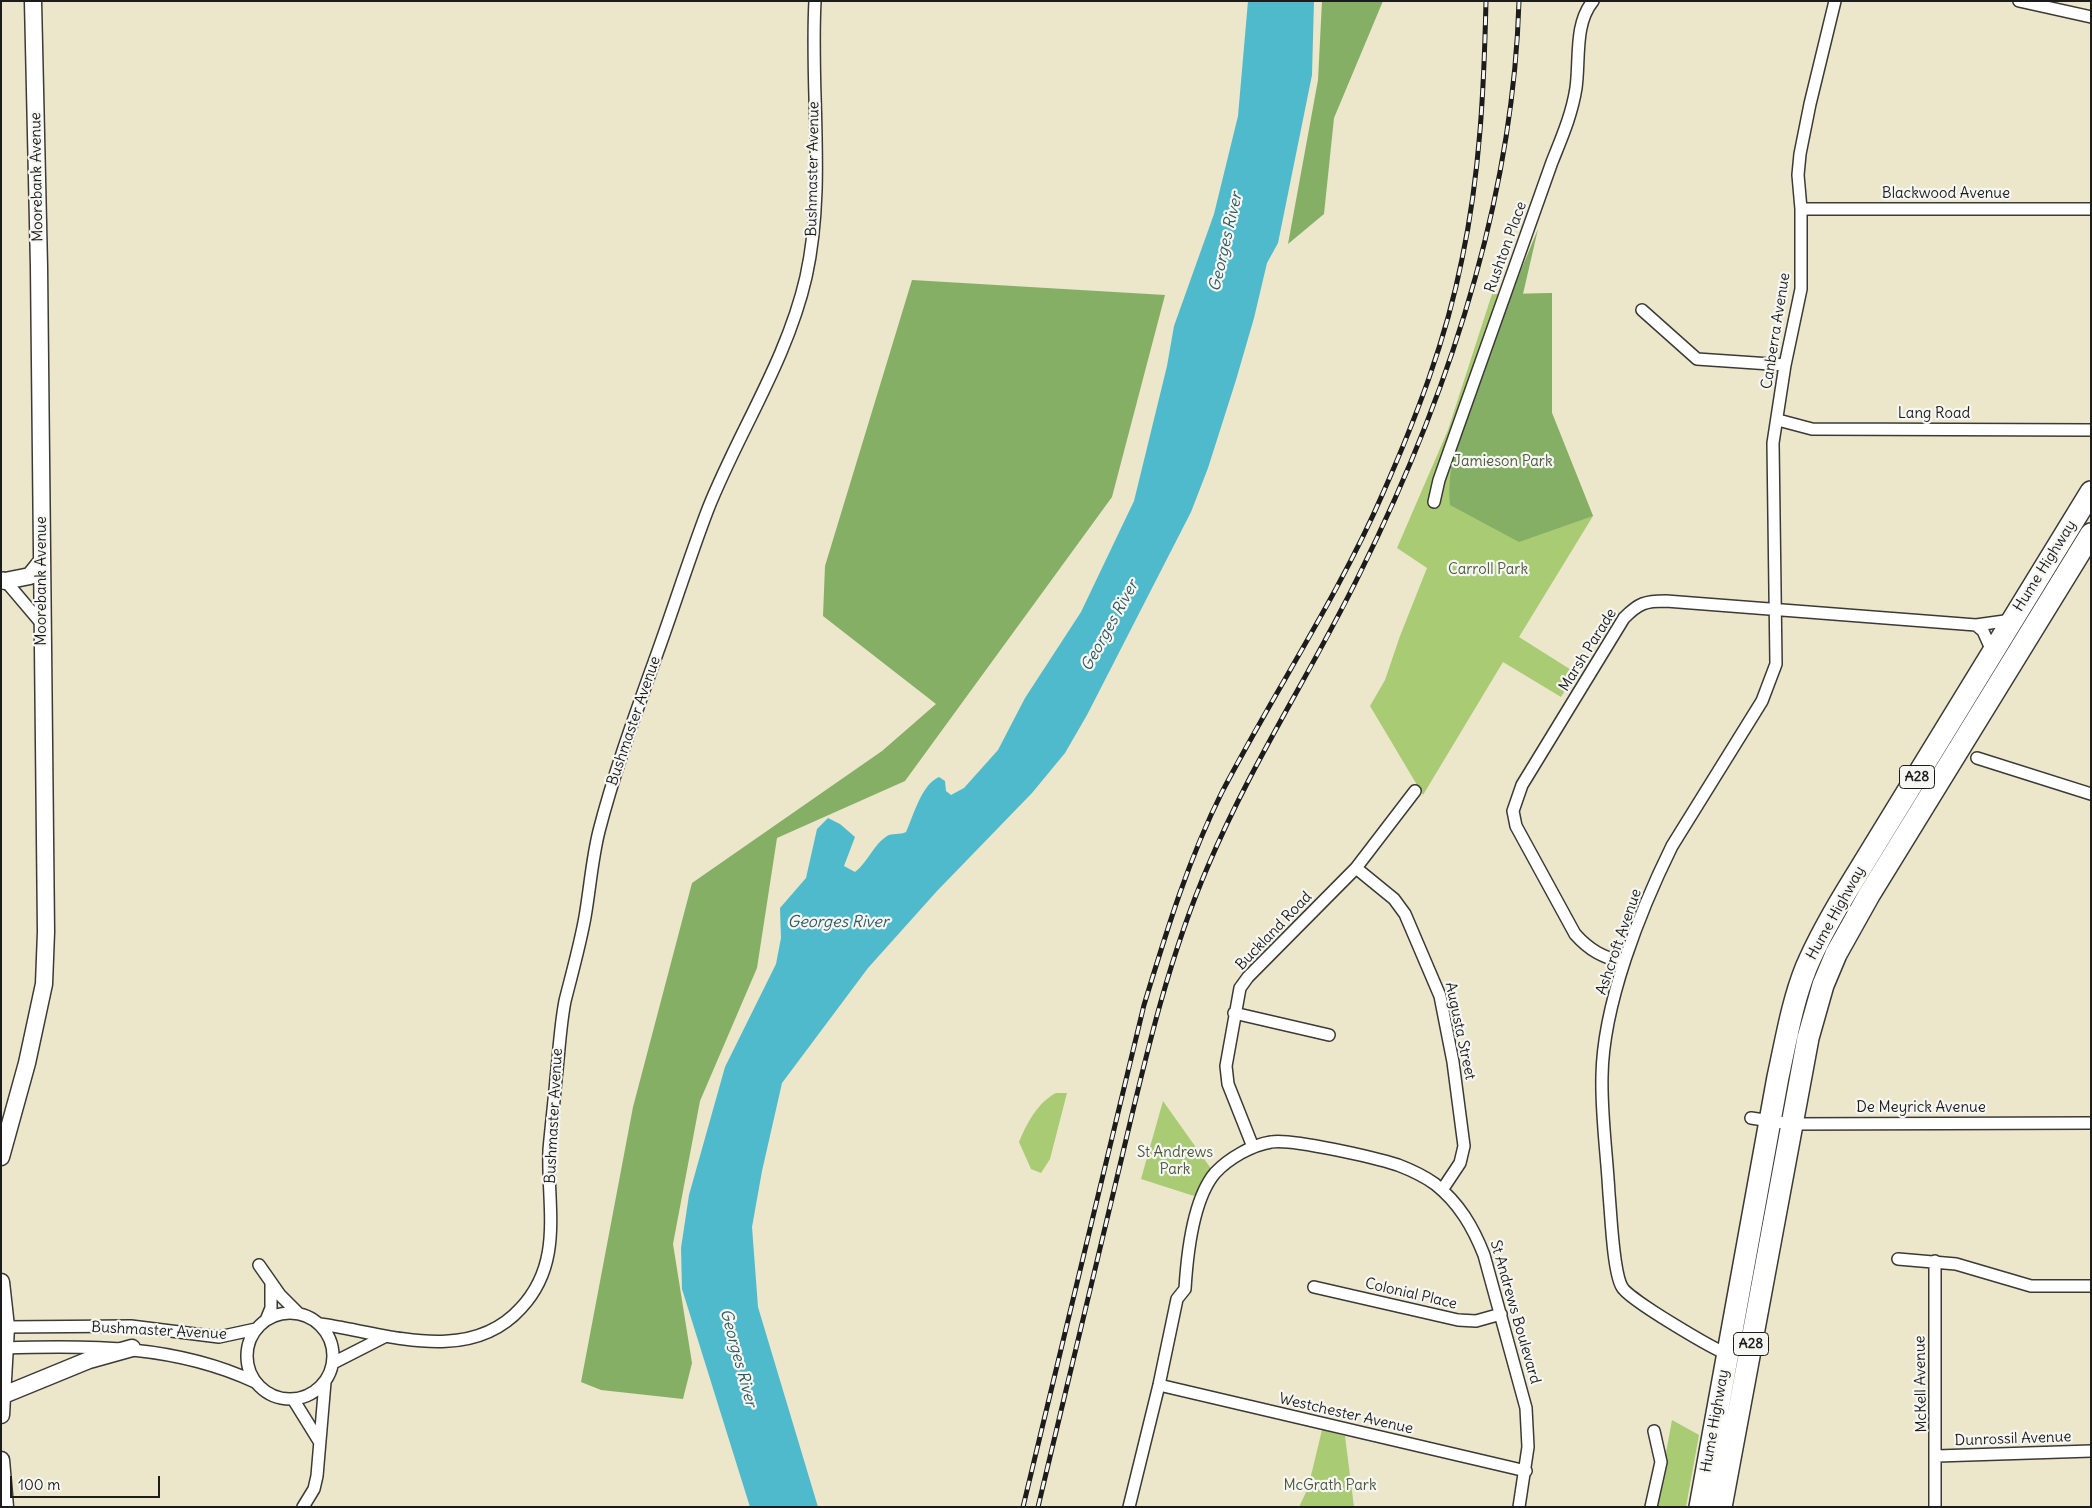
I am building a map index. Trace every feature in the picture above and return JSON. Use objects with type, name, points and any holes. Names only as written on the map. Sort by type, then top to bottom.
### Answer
[{"type":"highway","name":"Hume Highway","points":[[1700,1507],[1728,1355],[1760,1120],[1806,970],[1822,934],[1992,651],[2091,492]]},
{"type":"highway","name":"Hume Highway","points":[[1721,1507],[1791,1124],[1808,1038],[1823,985],[1836,954],[1874,887],[2091,534]]},
{"type":"main road","name":"Moorebank Avenue","points":[[1,1156],[27,1063],[44,984],[46,932],[39,267],[33,1]]},
{"type":"main road","points":[[3,579],[30,576],[42,561]]},
{"type":"main road","points":[[1,1282],[3,1327],[1,1414]]},
{"type":"main road","points":[[2,1396],[89,1360],[132,1348]]},
{"type":"main road","points":[[1,1460],[5,1507]]},
{"type":"street","name":"Bushmaster Avenue","points":[[320,1324],[355,1329],[384,1337],[451,1342],[474,1338],[504,1325],[523,1307],[536,1288],[545,1269],[551,1248],[550,1150],[558,1042],[585,917],[597,836],[616,770],[709,507],[787,338],[799,304],[806,274],[816,207],[815,1]]},
{"type":"street","name":"Rushton Place","points":[[1434,502],[1439,480],[1452,442],[1552,162],[1569,121],[1576,87],[1582,24],[1586,10],[1593,1]]},
{"type":"street","name":"Canberra Avenue","points":[[1775,609],[1773,443],[1785,365],[1801,289],[1801,209],[1798,175],[1800,154],[1835,1]]},
{"type":"street","points":[[2019,1],[2091,17]]},
{"type":"street","name":"Blackwood Avenue","points":[[1801,209],[2091,209]]},
{"type":"street","points":[[1642,310],[1697,360],[1785,365]]},
{"type":"street","name":"Lang Road","points":[[1778,420],[1812,429],[2091,430]]},
{"type":"street","points":[[3,579],[42,624]]},
{"type":"street","name":"Marsh Parade","points":[[1624,963],[1599,956],[1587,948],[1575,934],[1516,826],[1513,811],[1519,792],[1624,618],[1636,606],[1649,601],[1666,601],[1976,625],[2012,620]]},
{"type":"street","name":"Ashcroft Avenue","points":[[1749,1358],[1728,1355],[1634,1299],[1627,1294],[1619,1281],[1611,1221],[1602,1077],[1604,1046],[1624,963],[1672,846],[1762,701],[1771,679],[1776,664],[1775,609]]},
{"type":"street","points":[[1976,625],[1983,630],[1992,651]]},
{"type":"street","points":[[1977,758],[2091,794]]},
{"type":"street","name":"Buckland Road","points":[[1253,1147],[1228,1084],[1226,1066],[1240,988],[1248,977],[1356,868],[1415,791]]},
{"type":"street","name":"Augusta Street","points":[[1356,868],[1394,899],[1405,914],[1440,996],[1453,1062],[1464,1146],[1460,1163],[1442,1190]]},
{"type":"street","points":[[1234,1013],[1329,1035]]},
{"type":"street","name":"De Meyrick Avenue","points":[[1760,1120],[1791,1124],[2091,1122]]},
{"type":"street","name":"St Andrews Boulevard","points":[[1129,1507],[1159,1385],[1177,1299],[1185,1289],[1199,1206],[1214,1174],[1225,1164],[1253,1147],[1273,1141],[1291,1142],[1396,1165],[1418,1174],[1442,1190],[1455,1202],[1476,1236],[1501,1314],[1526,1408],[1528,1447],[1526,1471],[1519,1507]]},
{"type":"street","points":[[1898,1259],[1956,1264],[2031,1286],[2091,1286]]},
{"type":"street","name":"McKell Avenue","points":[[1935,1261],[1936,1507]]},
{"type":"street","points":[[259,1265],[280,1295],[299,1314],[320,1324],[331,1342],[333,1363],[325,1382],[320,1388],[307,1396],[293,1400],[278,1398],[266,1392],[255,1382],[249,1370],[247,1356],[249,1342],[256,1329],[266,1320],[279,1314],[299,1314]]},
{"type":"street","points":[[266,1320],[271,1308],[271,1282]]},
{"type":"street","name":"Colonial Place","points":[[1314,1287],[1458,1320],[1476,1321],[1501,1314]]},
{"type":"street","name":"Bushmaster Avenue","points":[[3,1327],[131,1326],[219,1337],[256,1329]]},
{"type":"street","points":[[333,1363],[384,1337]]},
{"type":"street","name":"Bushmaster Avenue","points":[[3,1348],[132,1348],[215,1366],[255,1382]]},
{"type":"street","points":[[303,1507],[314,1489],[325,1382]]},
{"type":"street","name":"Westchester Avenue","points":[[1159,1385],[1526,1471]]},
{"type":"street","points":[[293,1400],[319,1441]]},
{"type":"street","points":[[1651,1507],[1661,1462],[1654,1431]]},
{"type":"street","name":"Dunrossil Avenue","points":[[1937,1456],[2091,1452]]},
{"type":"green space","points":[[1322,1],[1383,1],[1334,118],[1324,214],[1288,244],[1318,80]]},
{"type":"green space","name":"Jamieson Park","points":[[1538,229],[1523,294],[1552,293],[1552,413],[1593,516],[1519,542],[1450,505],[1449,489],[1453,459],[1461,430]]},
{"type":"green space","points":[[912,280],[1165,295],[1112,497],[905,781],[777,838],[757,968],[700,1101],[673,1244],[692,1363],[683,1399],[601,1390],[581,1382],[633,1107],[692,883],[882,751],[936,704],[823,616],[825,566]]},
{"type":"green space","name":"Carroll Park","points":[[1552,293],[1552,413],[1593,516],[1519,637],[1576,673],[1561,697],[1503,662],[1423,795],[1370,706],[1385,680],[1427,568],[1397,548],[1448,430],[1492,294]]},
{"type":"green space","points":[[1056,1093],[1067,1093],[1050,1159],[1041,1173],[1031,1169],[1019,1142],[1038,1107]]},
{"type":"green space","name":"St Andrews Park","points":[[1163,1101],[1212,1170],[1194,1196],[1141,1179]]},
{"type":"green space","points":[[1672,1420],[1699,1435],[1686,1507],[1656,1507]]},
{"type":"green space","name":"McGrath Park","points":[[1322,1430],[1345,1436],[1354,1507],[1299,1507],[1308,1488]]},
{"type":"water","name":"Georges River","points":[[1248,1],[1314,1],[1312,75],[1278,243],[1267,263],[1254,318],[1208,468],[1191,512],[1087,715],[1065,753],[1032,793],[937,891],[868,968],[782,1083],[762,1171],[752,1227],[758,1307],[818,1507],[750,1507],[682,1289],[681,1248],[689,1195],[725,1067],[776,964],[781,938],[780,908],[806,878],[817,829],[828,818],[840,824],[855,837],[844,866],[855,872],[882,839],[889,835],[906,832],[923,793],[933,781],[939,777],[945,781],[946,791],[951,795],[964,788],[998,750],[1025,698],[1081,612],[1134,501],[1167,366],[1174,326],[1214,214],[1238,116]]},
{"type":"railway","points":[[1023,1507],[1144,1005],[1178,897],[1222,792],[1326,607],[1365,532],[1407,436],[1439,349],[1462,259],[1473,195],[1480,131],[1486,1]]},
{"type":"railway","points":[[1038,1507],[1148,1051],[1168,976],[1193,902],[1243,791],[1359,575],[1391,508],[1447,368],[1470,297],[1489,224],[1504,150],[1514,76],[1519,1]]}]
